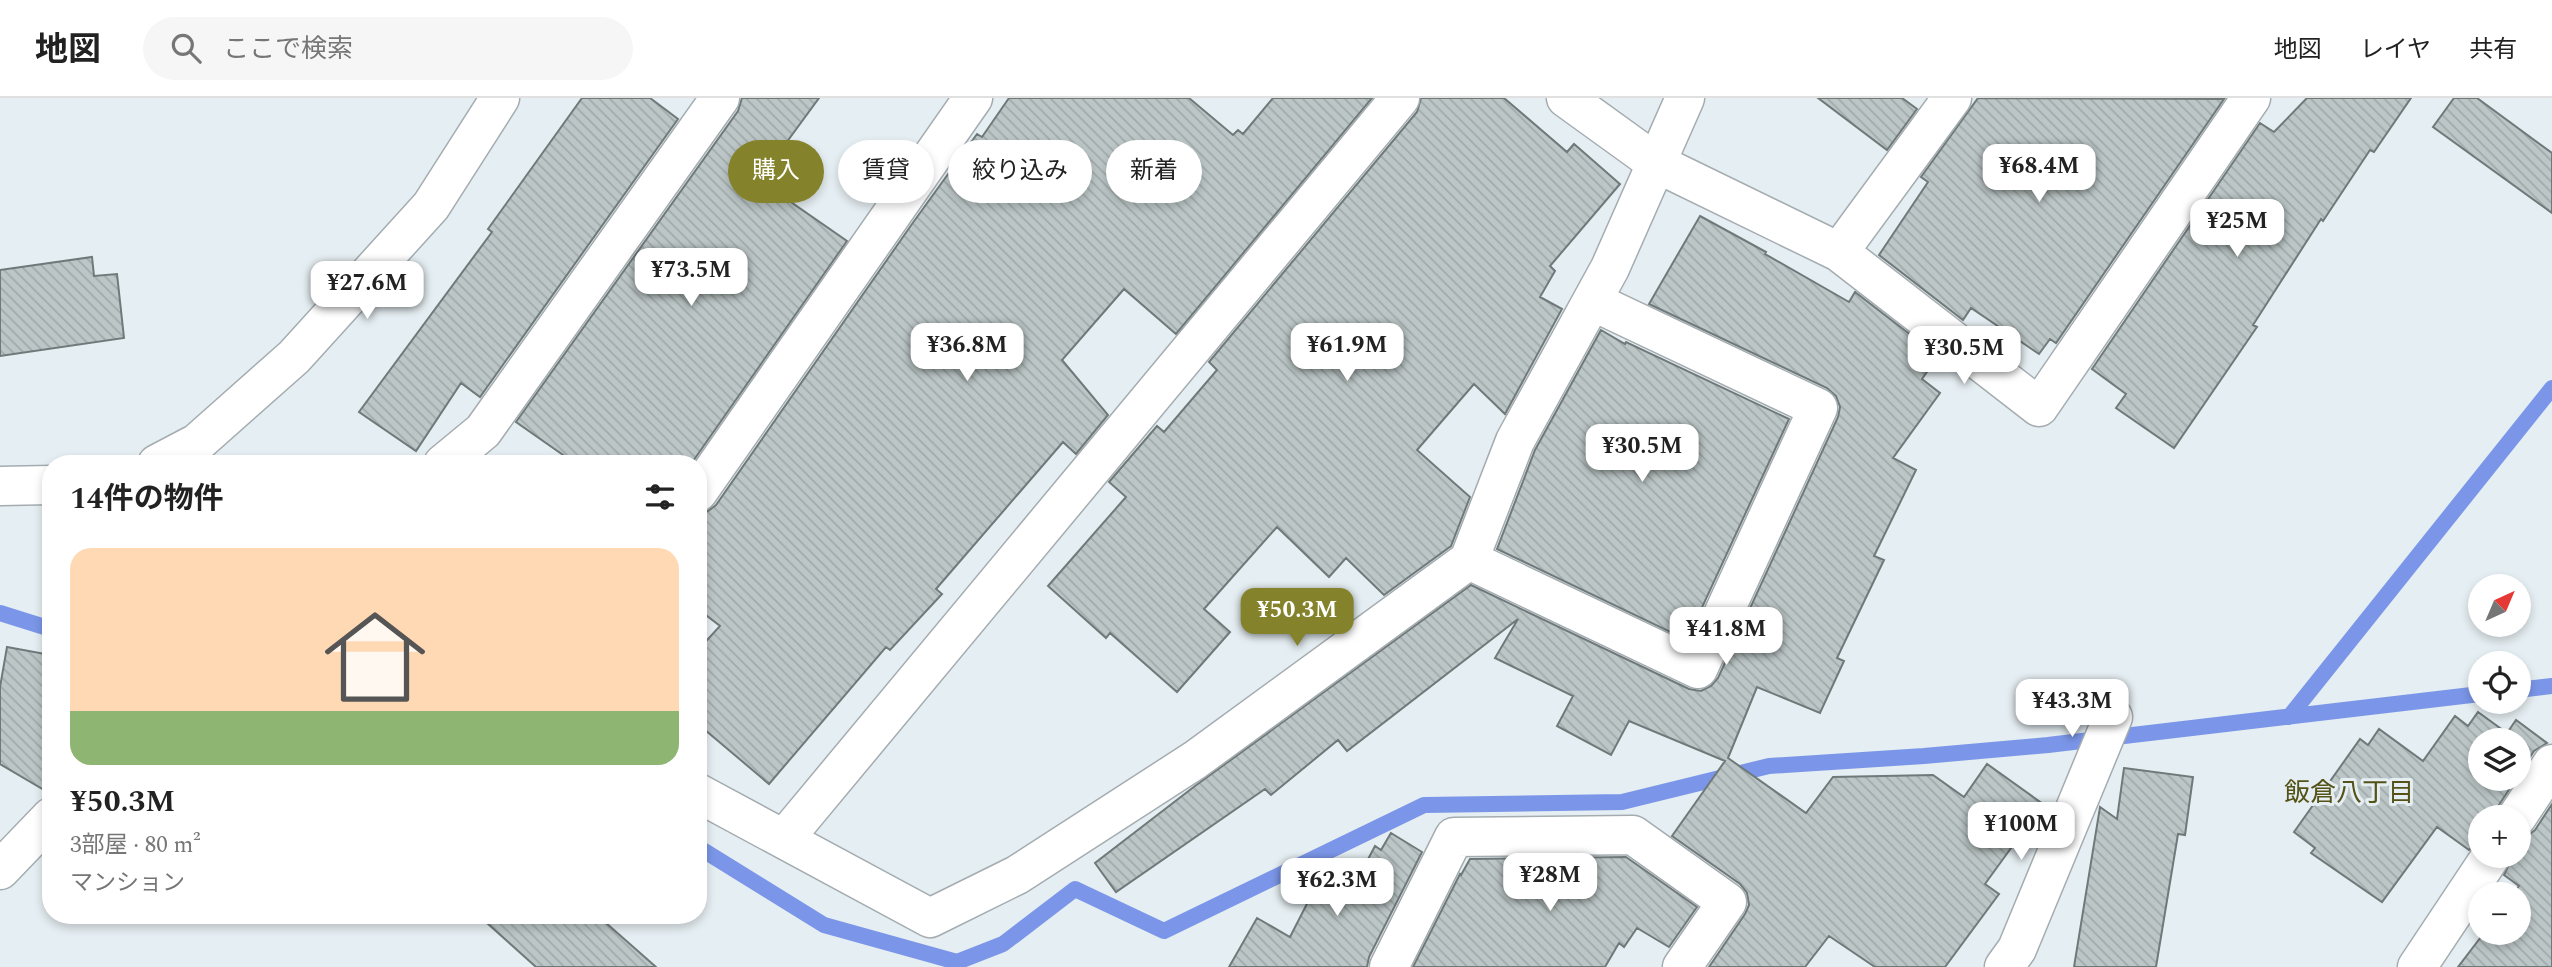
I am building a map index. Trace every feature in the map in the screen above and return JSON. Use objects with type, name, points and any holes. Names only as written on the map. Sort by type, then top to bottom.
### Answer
[{"type":"street","points":[[174,455],[197,443],[294,357],[431,206],[500,98]]},
{"type":"street","points":[[454,455],[483,431],[720,98]]},
{"type":"street","points":[[707,479],[973,98]]},
{"type":"street","points":[[784,838],[1400,98]]},
{"type":"street","points":[[1566,98],[1656,163],[1839,252],[2039,407],[2251,98]]},
{"type":"street","points":[[707,798],[930,918],[1017,875],[1195,760],[1469,560],[1515,442],[1610,268],[1685,98]]},
{"type":"street","points":[[1839,252],[1952,98]]},
{"type":"street","points":[[1469,560],[1698,669],[1818,408],[1592,301]]},
{"type":"street","points":[[0,486],[42,485]]},
{"type":"street","points":[[2004,967],[2017,949],[2113,717]]},
{"type":"street","points":[[2525,805],[2552,764]]},
{"type":"street","points":[[0,870],[42,826]]},
{"type":"street","points":[[1389,967],[1454,837],[1633,835],[1727,902],[1682,967]]},
{"type":"street","points":[[2417,967],[2483,868]]},
{"type":"building","points":[[582,98],[650,98],[678,119],[480,397],[461,383],[416,451],[359,412],[492,232],[488,229]]},
{"type":"building","points":[[742,98],[819,98],[788,140],[728,140],[728,203],[792,203],[847,241],[697,455],[563,455],[516,422],[738,111]]},
{"type":"building","points":[[1009,98],[1189,98],[1233,135],[1238,130],[1243,134],[1273,98],[1372,98],[1176,334],[1124,289],[1062,360],[1108,415],[1076,454],[1063,442],[936,589],[942,594],[890,650],[886,647],[769,784],[707,732],[707,640],[720,626],[707,616],[707,511],[716,505],[927,203],[934,203],[934,194],[948,174],[948,203],[1092,203],[1092,140],[973,140],[977,134],[982,137]]},
{"type":"building","points":[[1421,98],[1504,98],[1567,152],[1574,144],[1620,184],[1550,266],[1555,271],[1540,297],[1562,309],[1505,414],[1474,384],[1417,450],[1470,497],[1451,546],[1384,595],[1346,558],[1329,577],[1277,527],[1204,609],[1230,632],[1177,692],[1110,633],[1106,638],[1048,586],[1126,497],[1109,482],[1157,426],[1164,432],[1217,370],[1209,362],[1417,112]]},
{"type":"building","points":[[1818,98],[1902,98],[1917,109],[1887,150]]},
{"type":"building","points":[[1978,98],[2224,99],[2056,343],[2050,339],[2039,354],[1971,308],[1963,320],[1879,255],[1928,182],[1921,177]]},
{"type":"building","points":[[2307,98],[2411,98],[2374,152],[2370,150],[2323,221],[2321,219],[2253,325],[2257,327],[2174,448],[2116,408],[2126,394],[2092,369],[2260,123],[2274,132]]},
{"type":"building","points":[[2454,98],[2477,98],[2552,153],[2552,213],[2433,127]]},
{"type":"building","points":[[1700,216],[1849,302],[1855,292],[1938,356],[1922,379],[1940,393],[1893,458],[1916,470],[1874,556],[1884,560],[1837,658],[1844,661],[1820,713],[1757,687],[1728,758],[1806,813],[1833,777],[1933,775],[1964,797],[1987,764],[2043,804],[1985,884],[1999,894],[1945,967],[1875,967],[1829,936],[1805,967],[1709,967],[1745,914],[1749,905],[1747,893],[1740,884],[1672,836],[1725,761],[1629,721],[1611,755],[1557,726],[1573,696],[1495,658],[1518,619],[1347,751],[1338,740],[1271,795],[1265,789],[1116,892],[1095,863],[1195,786],[1471,585],[1689,689],[1701,691],[1711,686],[1718,678],[1838,417],[1840,407],[1836,396],[1827,388],[1649,304]]},
{"type":"building","points":[[92,257],[94,276],[117,274],[124,338],[0,356],[0,270]]},
{"type":"building","points":[[1601,330],[1625,344],[1626,342],[1789,419],[1687,640],[1497,549],[1535,450]]},
{"type":"building","points":[[7,647],[42,653],[42,789],[0,764],[0,687]]},
{"type":"building","points":[[2477,714],[2481,714],[2500,728],[2468,728],[2468,791],[2508,791],[2499,805],[2468,805],[2468,849],[2437,827],[2382,902],[2311,853],[2315,848],[2294,832],[2360,739],[2368,745],[2379,729],[2423,761],[2455,716],[2468,726]]},
{"type":"building","points":[[2516,720],[2527,728],[2510,728]]},
{"type":"building","points":[[2531,731],[2547,743],[2531,756]]},
{"type":"building","points":[[2124,768],[2193,777],[2185,835],[2178,834],[2156,967],[2074,967],[2100,807],[2117,819]]},
{"type":"building","points":[[2552,804],[2552,967],[2458,967],[2475,945],[2531,945],[2531,882],[2514,882],[2504,875],[2507,868],[2531,868],[2531,833]]},
{"type":"building","points":[[1391,833],[1422,852],[1369,957],[1367,967],[1229,967],[1257,918],[1290,937],[1318,882],[1348,897],[1375,846],[1381,850]]},
{"type":"building","points":[[1626,857],[1697,907],[1669,947],[1637,928],[1624,947],[1619,943],[1605,967],[1413,967],[1470,859]]},
{"type":"building","points":[[488,924],[607,924],[656,967],[536,967]]},
{"type":"waterway","points":[[2289,717],[2552,388]]},
{"type":"waterway","points":[[0,613],[42,626]]},
{"type":"waterway","points":[[2531,688],[2552,686]]},
{"type":"waterway","points":[[707,853],[824,925],[957,962],[1003,944],[1075,889],[1164,931],[1424,805],[1622,802],[1769,766],[2048,745],[2468,695]]},
{"type":"district","name":"飯倉八丁目","points":[[2349,792]]}]
